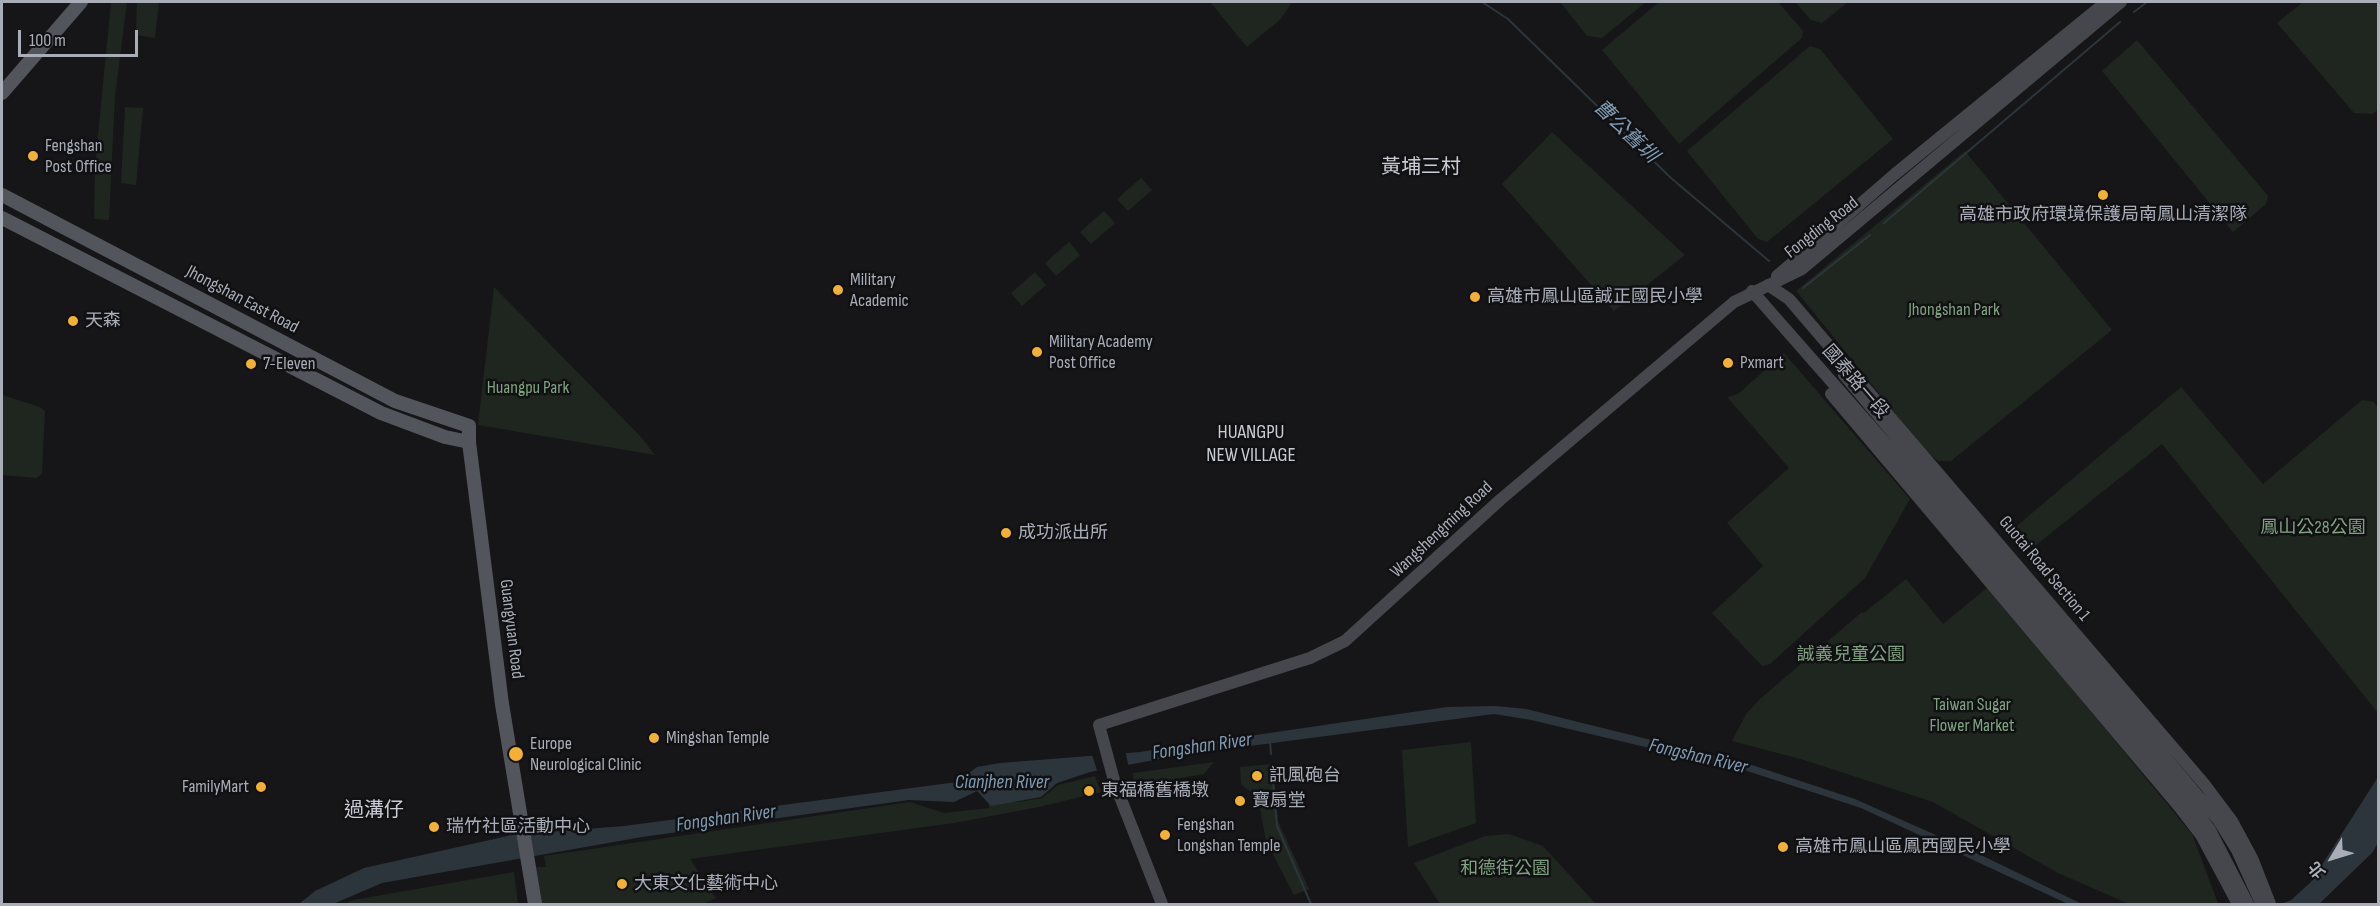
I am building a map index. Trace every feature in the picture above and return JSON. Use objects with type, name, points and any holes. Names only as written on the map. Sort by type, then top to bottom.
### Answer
[{"type":"main road","points":[[2,93],[81,2]]},
{"type":"main road","name":"Jhongshan East Road","points":[[2,195],[395,401],[469,426]]},
{"type":"main road","name":"Jhongshan East Road","points":[[2,218],[381,413],[446,437],[469,441]]},
{"type":"main road","name":"Guangyuan Road","points":[[469,426],[502,704],[535,904]]},
{"type":"street","name":"Fongding Road","points":[[1768,285],[1895,174],[2106,2]]},
{"type":"street","name":"Fongding Road","points":[[1768,285],[1802,269],[2121,2]]},
{"type":"street","name":"Wangshengming Road","points":[[1162,904],[1115,784],[1099,725],[1310,658],[1345,641],[1500,500],[1734,302],[1768,285]]},
{"type":"street","name":"Guotai Road Section 1","points":[[1768,285],[2220,820],[2261,902]]},
{"type":"street","name":"國泰路一段","points":[[1752,291],[2210,830],[2261,902]]},
{"type":"street","points":[[1893,459],[2181,808],[2201,835],[2238,904]]},
{"type":"green space","points":[[111,2],[127,2],[115,96],[109,220],[94,219],[95,166]]},
{"type":"green space","points":[[137,2],[159,2],[155,38],[136,35]]},
{"type":"green space","points":[[1210,2],[1292,2],[1281,19],[1247,47]]},
{"type":"green space","points":[[1560,2],[1646,2],[1602,38],[1587,36]]},
{"type":"green space","points":[[1659,2],[1778,2],[1803,31],[1802,38],[1679,144],[1602,50]]},
{"type":"green space","points":[[1795,2],[1848,2],[1822,23],[1811,20]]},
{"type":"green space","points":[[2303,2],[2378,2],[2378,109],[2373,114],[2354,113],[2277,23]]},
{"type":"green space","points":[[2137,40],[2268,196],[2266,204],[2233,232],[2102,71]]},
{"type":"green space","points":[[1810,46],[1820,49],[1893,139],[1767,242],[1758,239],[1687,151]]},
{"type":"green space","points":[[125,107],[143,108],[136,185],[121,183]]},
{"type":"green space","points":[[1552,132],[1685,255],[1614,311],[1502,184]]},
{"type":"green space","name":"Jhongshan Park","points":[[1965,151],[2112,330],[1951,461],[1938,461],[1926,451],[1796,291]]},
{"type":"green space","points":[[1141,178],[1152,190],[1128,211],[1117,199]]},
{"type":"green space","points":[[1104,211],[1115,223],[1091,244],[1080,232]]},
{"type":"green space","points":[[1069,242],[1080,255],[1056,276],[1045,263]]},
{"type":"green space","points":[[1035,272],[1046,285],[1022,306],[1011,293]]},
{"type":"green space","name":"Huangpu Park","points":[[494,287],[641,437],[655,455],[478,425]]},
{"type":"green space","points":[[1784,353],[1910,499],[1865,578],[1770,664],[1762,666],[1712,613],[1763,566],[1727,523],[1789,468],[1727,397],[1738,394]]},
{"type":"green space","name":"鳳山公28公園","points":[[2181,387],[2263,484],[2362,400],[2374,402],[2378,408],[2378,713],[2162,444],[2025,554],[2006,535]]},
{"type":"green space","points":[[2,395],[40,407],[45,411],[42,474],[36,478],[2,475]]},
{"type":"green space","name":"Taiwan Sugar Flower Market","points":[[1906,579],[1943,624],[1988,587],[2192,834],[2218,903],[2129,904],[2058,873],[1933,802],[1804,760],[1732,741],[1746,714],[1761,698],[1862,612],[1864,613]]},
{"type":"green space","points":[[1471,742],[1476,823],[1408,847],[1402,750]]},
{"type":"green space","points":[[1214,762],[1204,774],[1134,786],[1133,773]]},
{"type":"green space","points":[[1272,764],[1278,821],[1309,889],[1294,895],[1266,841],[1258,798],[1241,784],[1240,767]]},
{"type":"green space","points":[[1095,776],[1101,792],[1039,807],[954,823],[690,859],[716,898],[703,904],[541,904],[535,867],[546,867],[544,856],[910,802],[944,813],[989,808],[989,799],[1019,802],[1042,798],[1058,785]]},
{"type":"green space","name":"和德街公園","points":[[1509,834],[1543,846],[1596,904],[1440,904],[1414,863],[1485,836]]},
{"type":"green space","points":[[514,872],[518,904],[344,904],[353,900]]},
{"type":"water","name":"Cianjhen River","points":[[1496,706],[1526,709],[1752,765],[1855,799],[1985,857],[2082,904],[2068,904],[1861,808],[1806,790],[1747,771],[1531,720],[1494,714],[1181,755],[1090,772],[1057,783],[1041,797],[991,806],[977,791],[954,802],[909,800],[642,837],[382,883],[333,904],[299,904],[315,891],[364,868],[512,835],[624,826],[957,782],[977,767],[1000,763],[1140,752],[1447,707]]},
{"type":"water","points":[[2378,777],[2378,843],[2372,853],[2319,904],[2281,904],[2291,900],[2311,882]]},
{"type":"pier","points":[[1125,750],[1129,768],[1098,774],[1092,754]]},
{"type":"waterway","name":"曹公舊圳","points":[[1482,2],[1508,19],[1671,178],[1769,261]]},
{"type":"waterway","name":"曹公舊圳","points":[[2134,12],[2147,2]]},
{"type":"waterway","name":"曹公舊圳","points":[[1884,223],[2120,22]]},
{"type":"waterway","name":"曹公舊圳","points":[[1803,288],[1870,235]]},
{"type":"waterway","points":[[1270,742],[1271,754]]},
{"type":"waterway","points":[[1273,781],[1277,826],[1311,904]]},
{"type":"place","name":"Fengshan Post Office","points":[[33,156]]},
{"type":"place","name":"高雄市政府環境保護局南鳳山清潔隊","points":[[2103,195]]},
{"type":"place","name":"Military Academic","points":[[838,290]]},
{"type":"place","name":"高雄市鳳山區誠正國民小學","points":[[1475,297]]},
{"type":"place","name":"天森","points":[[73,321]]},
{"type":"place","name":"Military Academy Post Office","points":[[1037,352]]},
{"type":"place","name":"Pxmart","points":[[1728,363]]},
{"type":"place","name":"7-Eleven","points":[[251,364]]},
{"type":"place","name":"成功派出所","points":[[1006,533]]},
{"type":"place","name":"Mingshan Temple","points":[[654,738]]},
{"type":"place","name":"Europe Neurological Clinic","points":[[516,754]]},
{"type":"place","name":"訊風砲台","points":[[1257,776]]},
{"type":"place","name":"FamilyMart","points":[[261,787]]},
{"type":"place","name":"東福橋舊橋墩","points":[[1089,791]]},
{"type":"place","name":"寶扇堂","points":[[1240,801]]},
{"type":"place","name":"瑞竹社區活動中心","points":[[434,827]]},
{"type":"place","name":"Fengshan Longshan Temple","points":[[1165,835]]},
{"type":"place","name":"高雄市鳳山區鳳西國民小學","points":[[1783,847]]},
{"type":"place","name":"大東文化藝術中心","points":[[622,884]]},
{"type":"district","name":"黃埔三村","points":[[1421,168]]},
{"type":"district","name":"HUANGPU NEW VILLAGE","points":[[1251,444]]},
{"type":"district","name":"過溝仔","points":[[374,811]]},
{"type":"park label","name":"誠義兒童公園","points":[[1851,655]]},
{"type":"water label","name":"Fongshan River","points":[[1202,747]]},
{"type":"water label","name":"Fongshan River","points":[[1698,757]]},
{"type":"water label","name":"Fongshan River","points":[[726,819]]}]
